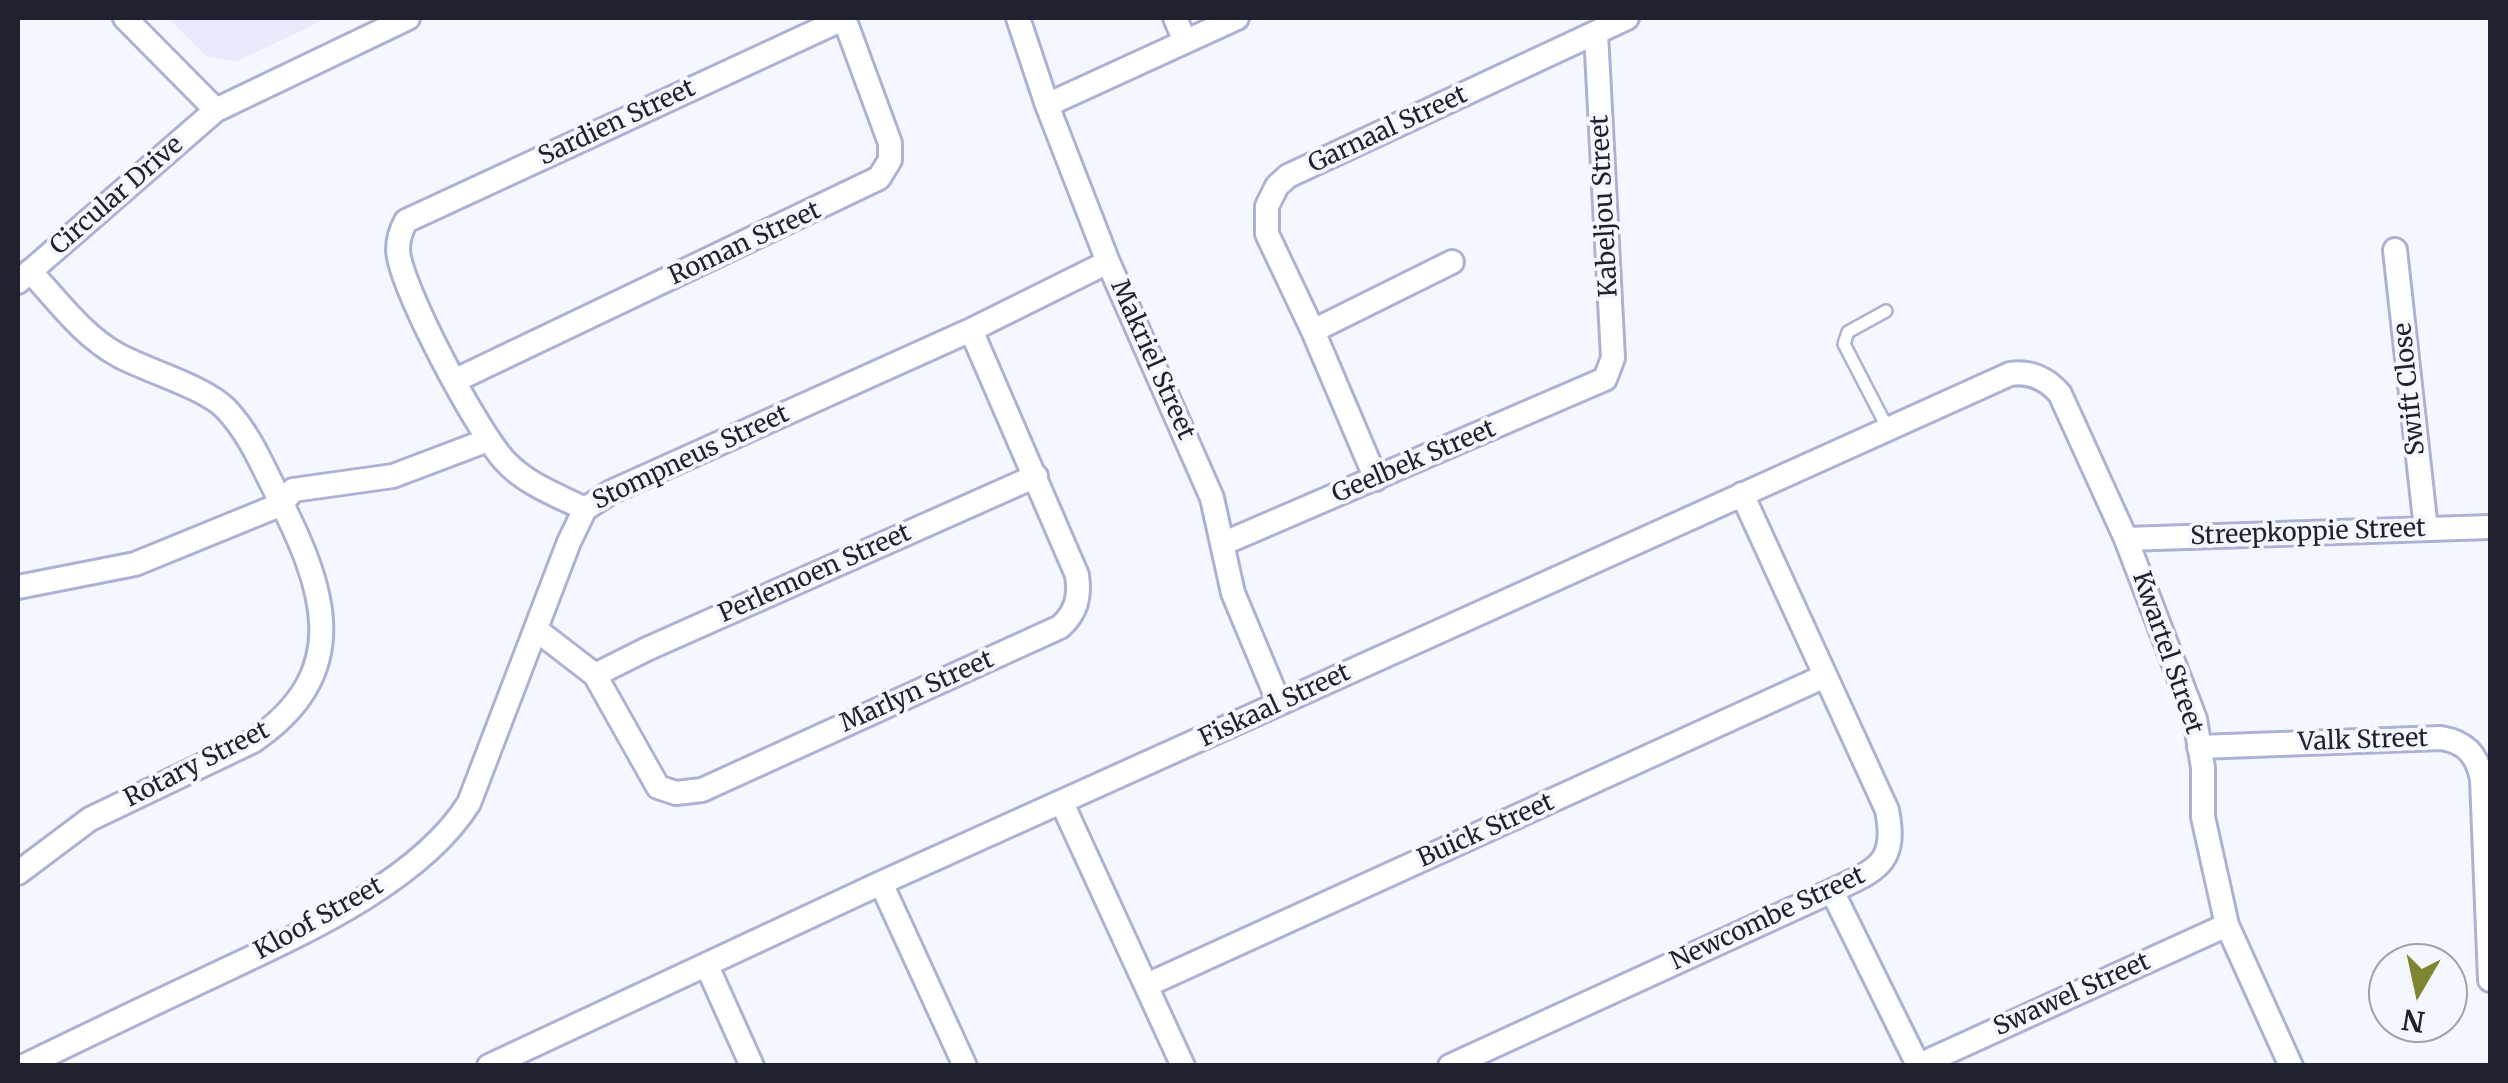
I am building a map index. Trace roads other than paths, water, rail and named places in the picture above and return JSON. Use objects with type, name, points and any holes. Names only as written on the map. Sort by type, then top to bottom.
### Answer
[{"type":"street","points":[[124,18],[216,110]]},
{"type":"street","name":"Sardien Street","points":[[399,239],[406,221],[845,18]]},
{"type":"street","name":"Roman Street","points":[[454,381],[879,178],[890,160],[890,142],[845,18]]},
{"type":"street","name":"Makriel Street","points":[[1018,18],[1108,262],[1212,498],[1239,612],[1279,703]]},
{"type":"street","points":[[1175,18],[1185,41]]},
{"type":"street","points":[[1047,105],[1237,18]]},
{"type":"street","name":"Garnaal Street","points":[[1376,479],[1265,226],[1267,206],[1277,186],[1288,176],[1627,18]]},
{"type":"street","name":"Circular Drive","points":[[24,277],[216,110],[395,20]]},
{"type":"street","name":"Kabeljou Street","points":[[1596,32],[1613,358],[1605,378]]},
{"type":"street","name":"Stompneus Street","points":[[399,239],[404,276],[454,381],[488,440],[509,466],[538,486],[585,509],[611,492],[971,330],[1108,262]]},
{"type":"street","name":"Swift Close","points":[[2395,250],[2426,528]]},
{"type":"street","points":[[1313,331],[1452,262]]},
{"type":"street","name":"Rotary Street","points":[[18,873],[90,819],[253,740],[288,713],[315,668],[324,630],[315,576],[244,430],[223,406],[100,344],[24,277]]},
{"type":"street","name":"Marlyn Street","points":[[538,631],[595,675],[658,787],[676,793],[702,790],[1060,628],[1077,602],[1077,575],[971,330]]},
{"type":"street","name":"Fiskaal Street","points":[[489,1066],[881,883],[2015,373],[2038,377],[2060,394]]},
{"type":"street","name":"Geelbek Street","points":[[1222,544],[1605,378]]},
{"type":"street","name":"Kwartel Street","points":[[2060,394],[2126,540],[2195,719],[2203,818],[2227,925],[2291,1066]]},
{"type":"street","points":[[18,587],[135,564],[282,504],[293,490],[393,476],[488,440]]},
{"type":"street","name":"Perlemoen Street","points":[[595,675],[1036,476]]},
{"type":"street","name":"Newcombe Street","points":[[1450,1066],[1832,891],[1879,868],[1888,852],[1887,810],[1742,494]]},
{"type":"street","name":"Kloof Street","points":[[24,1066],[323,920],[374,892],[432,849],[455,826],[469,803],[585,509]]},
{"type":"street","name":"Streepkoppie Street","points":[[2126,540],[2490,528]]},
{"type":"street","name":"Buick Street","points":[[1147,985],[1825,676]]},
{"type":"street","name":"Valk Street","points":[[2199,746],[2440,738],[2469,749],[2482,779],[2490,980]]},
{"type":"street","points":[[1062,802],[1183,1066]]},
{"type":"street","points":[[881,883],[965,1066]]},
{"type":"street","points":[[1832,891],[1917,1065]]},
{"type":"street","name":"Swawel Street","points":[[1917,1065],[2227,925]]},
{"type":"street","points":[[707,966],[752,1066]]},
{"type":"lane","points":[[1886,311],[1844,338],[1888,429]]}]
